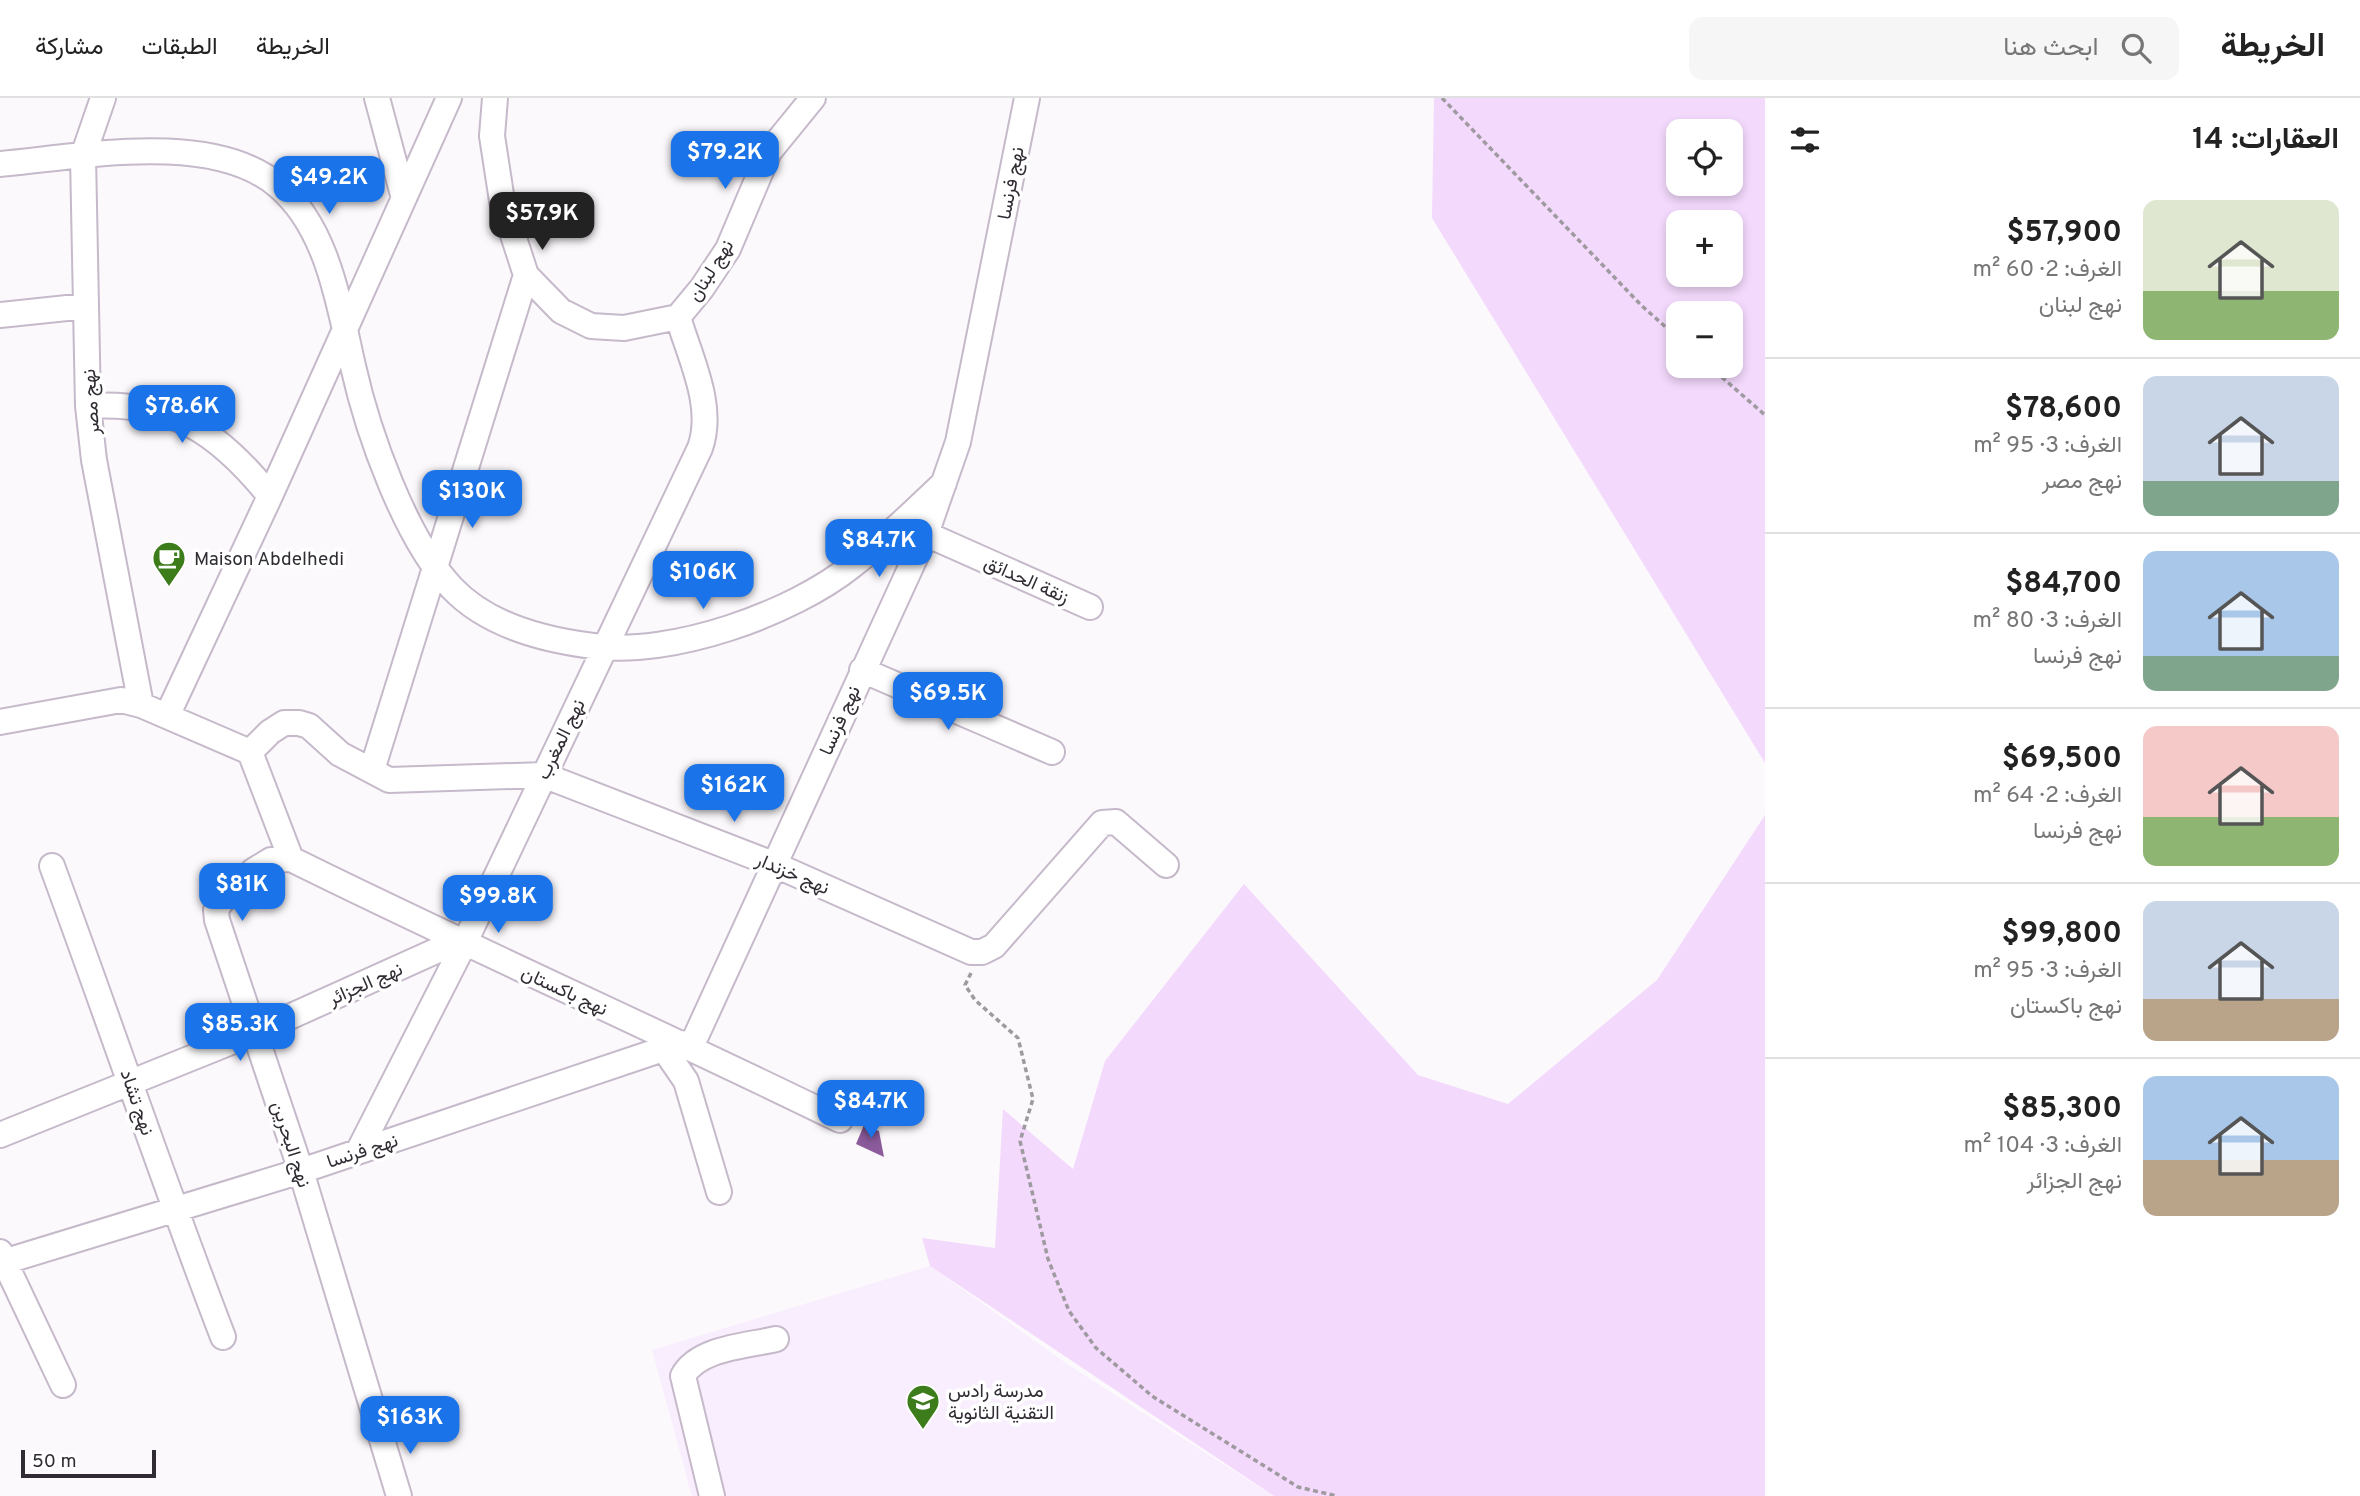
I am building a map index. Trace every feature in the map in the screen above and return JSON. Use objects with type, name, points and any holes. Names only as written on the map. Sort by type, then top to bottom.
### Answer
[{"type":"street","name":"نهج مصر","points":[[103,98],[83,156],[88,406],[94,460],[141,705]]},
{"type":"street","points":[[377,98],[403,195]]},
{"type":"street","points":[[167,716],[270,496],[403,195],[449,98]]},
{"type":"street","name":"نهج لبنان","points":[[495,98],[492,136],[502,201],[526,275],[561,312],[591,326],[624,328],[678,317],[702,288],[728,249],[769,152],[813,98]]},
{"type":"street","name":"نهج فرنسا","points":[[2,1259],[301,1171],[679,1047],[774,864],[926,534],[958,442],[1027,98]]},
{"type":"street","points":[[0,164],[141,152],[202,155],[229,160],[277,185],[300,211],[315,237],[346,328],[353,366],[382,459],[411,526],[452,589],[501,622],[538,636],[604,648],[688,639],[730,627],[803,596],[851,567],[944,483]]},
{"type":"street","points":[[372,771],[526,275]]},
{"type":"street","points":[[0,315],[86,306]]},
{"type":"street","name":"نهج المغرب","points":[[359,1150],[604,648],[705,433],[701,391],[678,317]]},
{"type":"street","points":[[88,406],[144,407],[182,418],[222,443],[270,496]]},
{"type":"street","name":"زنقة الحدائق","points":[[926,534],[1090,607]]},
{"type":"street","points":[[862,670],[1052,752]]},
{"type":"street","points":[[0,722],[107,700],[141,705],[250,752],[291,859]]},
{"type":"street","name":"نهج خزندار","points":[[250,752],[284,723],[299,723],[310,726],[340,754],[389,780],[542,775],[774,864],[971,952],[982,952]]},
{"type":"street","points":[[982,952],[994,946],[1102,823],[1116,822],[1166,866]]},
{"type":"street","name":"نهج البحرين","points":[[291,859],[271,859],[253,871],[216,910],[301,1171],[399,1496]]},
{"type":"street","name":"نهج باكستان","points":[[291,859],[679,1047],[840,1120]]},
{"type":"street","name":"نهج تشاد","points":[[52,866],[131,1080],[173,1208],[223,1337]]},
{"type":"street","name":"نهج الجزائر","points":[[0,1135],[131,1080],[256,1032],[461,943]]},
{"type":"street","points":[[679,1047],[686,1081],[719,1192]]},
{"type":"street","points":[[2,1259],[63,1385]]},
{"type":"street","points":[[712,1496],[683,1376],[690,1364],[704,1356],[776,1339]]},
{"type":"path","points":[[1442,98],[1642,306],[1666,327]]},
{"type":"path","points":[[1723,378],[1765,415]]},
{"type":"path","points":[[982,952],[965,985],[975,1000],[1018,1038],[1033,1099],[1020,1141],[1048,1259],[1069,1311],[1096,1348],[1152,1396],[1298,1488],[1337,1496]]},
{"type":"shaded area","points":[[1434,98],[1765,98],[1765,763],[1432,218]]},
{"type":"shaded area","points":[[1765,815],[1765,1496],[1274,1496],[930,1266],[922,1238],[995,1248],[1003,1109],[1073,1169],[1105,1061],[1244,884],[1418,1075],[1508,1104],[1657,980]]},
{"type":"shaded area","name":"مدرسة رادس التقنية الثانوية","points":[[930,1266],[1070,1366],[1273,1496],[692,1496],[652,1350]]},
{"type":"building","points":[[864,1125],[879,1131],[884,1157],[856,1144]]},
{"type":"place","name":"Maison Abdelhedi","points":[[169,588]]},
{"type":"place","name":"مدرسة رادس التقنية الثانوية","points":[[923,1431]]}]
